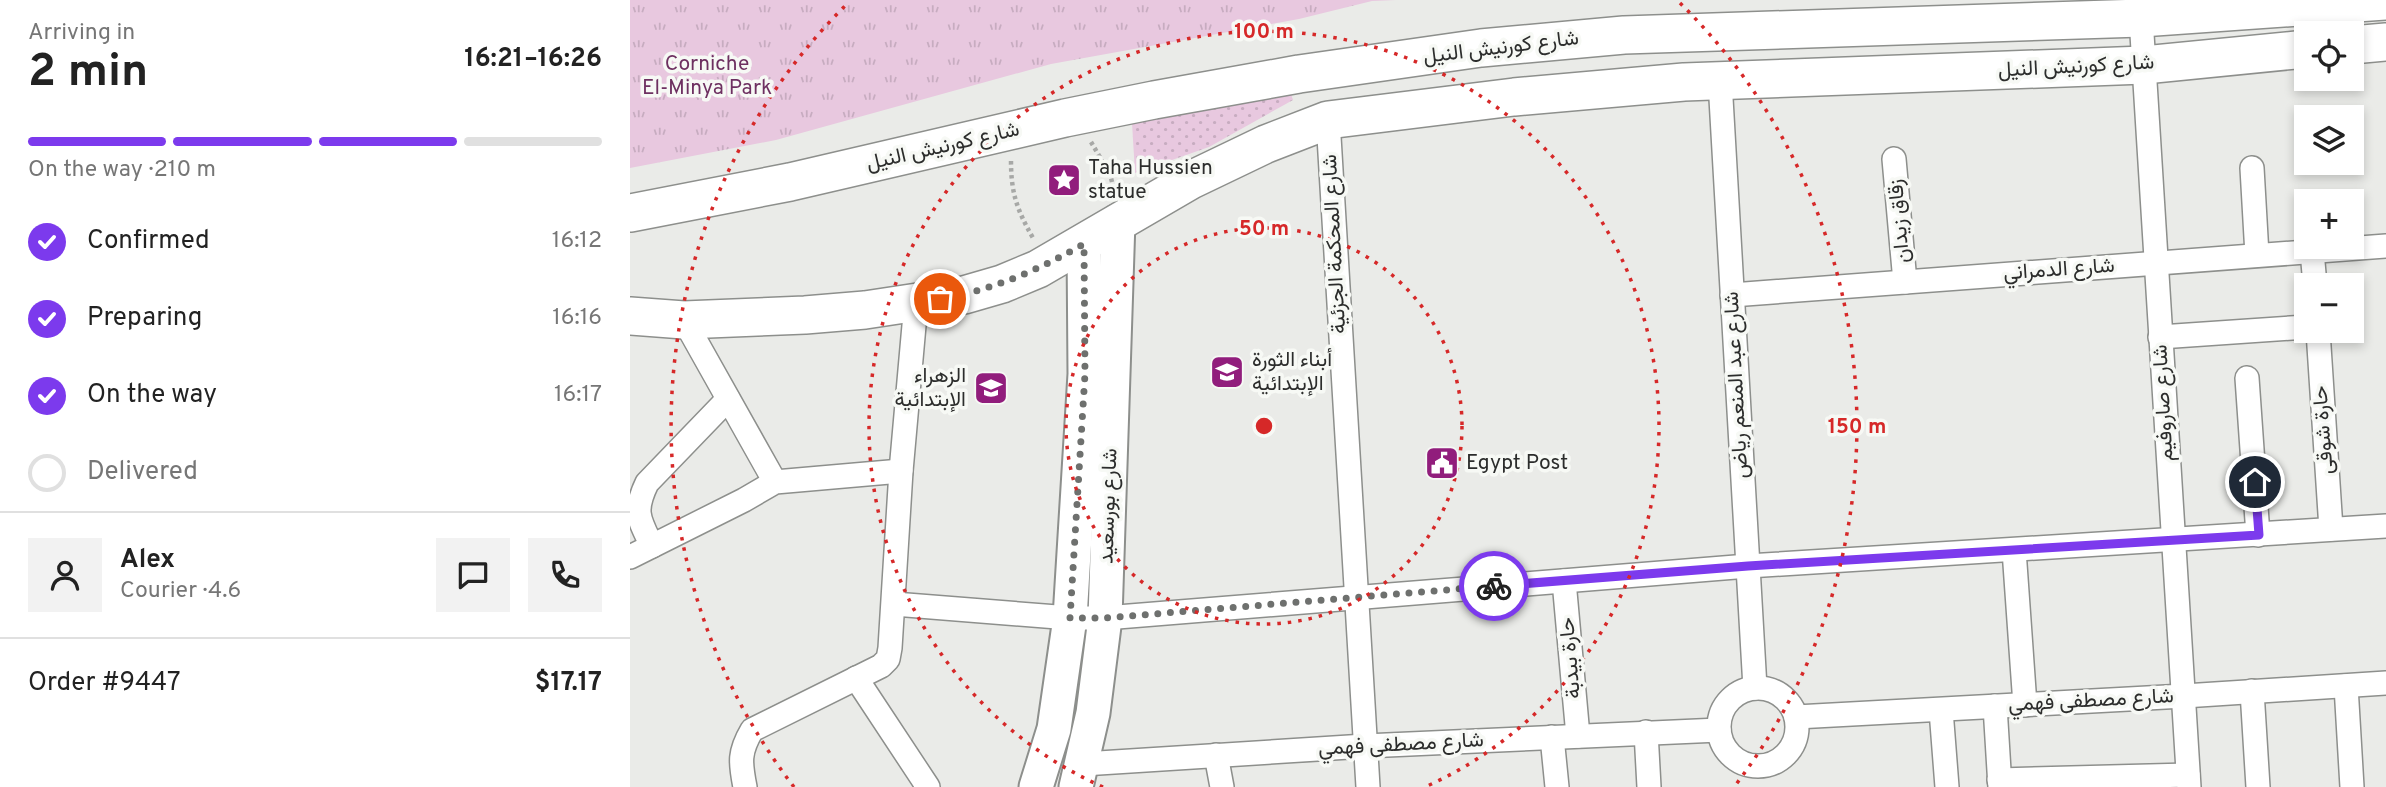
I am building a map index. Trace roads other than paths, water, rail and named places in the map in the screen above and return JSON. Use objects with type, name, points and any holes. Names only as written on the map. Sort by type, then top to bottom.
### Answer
[{"type":"main road","name":"شارع كورنيش النيل","points":[[630,213],[790,183],[1065,118],[1299,74],[1481,48],[1612,36],[2141,18],[2386,1]]},
{"type":"main road","points":[[1730,81],[1744,55],[1736,31]]},
{"type":"main road","points":[[1680,33],[1674,59],[1684,82]]},
{"type":"main road","points":[[2364,44],[2386,42]]},
{"type":"main road","name":"شارع كورنيش النيل","points":[[630,316],[684,320],[805,315],[865,310],[964,295],[1038,270],[1191,180],[1277,140],[1328,120],[1514,97],[1684,82],[2144,65],[2294,50]]},
{"type":"main road","name":"شارع بورسعيد","points":[[1079,775],[1093,713],[1105,618],[1118,221]]},
{"type":"main road","name":"شارع بورسعيد","points":[[1036,787],[1054,729],[1070,618],[1085,374],[1070,252]]},
{"type":"street","name":"شارع صاروفيم","points":[[2141,18],[2188,781]]},
{"type":"street","name":"شارع عبد المنعم رياض","points":[[1730,81],[1732,295],[1755,688]]},
{"type":"street","name":"شارع المحكمة الجزئية","points":[[1328,120],[1368,787]]},
{"type":"street","name":"زقاق زيدان","points":[[1894,159],[1905,282]]},
{"type":"street","points":[[2252,169],[2257,255]]},
{"type":"street","name":"شارع الدمراني","points":[[2364,247],[2386,246]]},
{"type":"street","name":"شارع الدمراني","points":[[1732,295],[2294,252]]},
{"type":"street","points":[[745,787],[740,764],[742,747],[752,730],[881,666],[888,659],[916,303]]},
{"type":"street","points":[[684,320],[775,482]]},
{"type":"street","points":[[2160,337],[2294,328]]},
{"type":"street","name":"حارة شوقى","points":[[2319,343],[2331,530]]},
{"type":"street","points":[[2247,378],[2259,535]]},
{"type":"street","points":[[652,546],[639,519],[639,500],[647,483],[728,399]]},
{"type":"street","points":[[630,557],[775,482],[901,471]]},
{"type":"street","points":[[894,604],[1070,618],[1105,618],[1748,566],[2386,526]]},
{"type":"street","points":[[2014,550],[2025,705]]},
{"type":"street","name":"حارة بيدبة","points":[[1564,581],[1578,736]]},
{"type":"street","points":[[856,678],[928,787]]},
{"type":"street","name":"شارع مصطفى فهمي","points":[[1796,717],[2386,683]]},
{"type":"street","points":[[2346,685],[2352,787]]},
{"type":"street","points":[[1755,688],[1769,689],[1781,695],[1796,717],[1796,736],[1788,752],[1757,777],[1731,755],[1722,743],[1719,730],[1721,715],[1729,702],[1741,692],[1755,688]]},
{"type":"street","points":[[2252,691],[2258,787]]},
{"type":"street","points":[[1995,706],[2000,783],[2188,781]]},
{"type":"street","points":[[1941,710],[1947,787]]},
{"type":"street","name":"شارع مصطفى فهمي","points":[[1079,775],[1216,755],[1719,730]]},
{"type":"street","points":[[1646,732],[1649,787]]},
{"type":"street","points":[[1552,737],[1557,787]]},
{"type":"street","points":[[1216,755],[1222,787]]},
{"type":"place","name":"Taha Hussien statue","points":[[1064,180]]},
{"type":"place","name":"أبناء الثورة الإبتدائية","points":[[1227,372]]},
{"type":"place","name":"الزهراء الإبتدائية","points":[[991,388]]},
{"type":"place","name":"Egypt Post","points":[[1442,463]]},
{"type":"park label","name":"Corniche El-Minya Park","points":[[707,76]]}]
